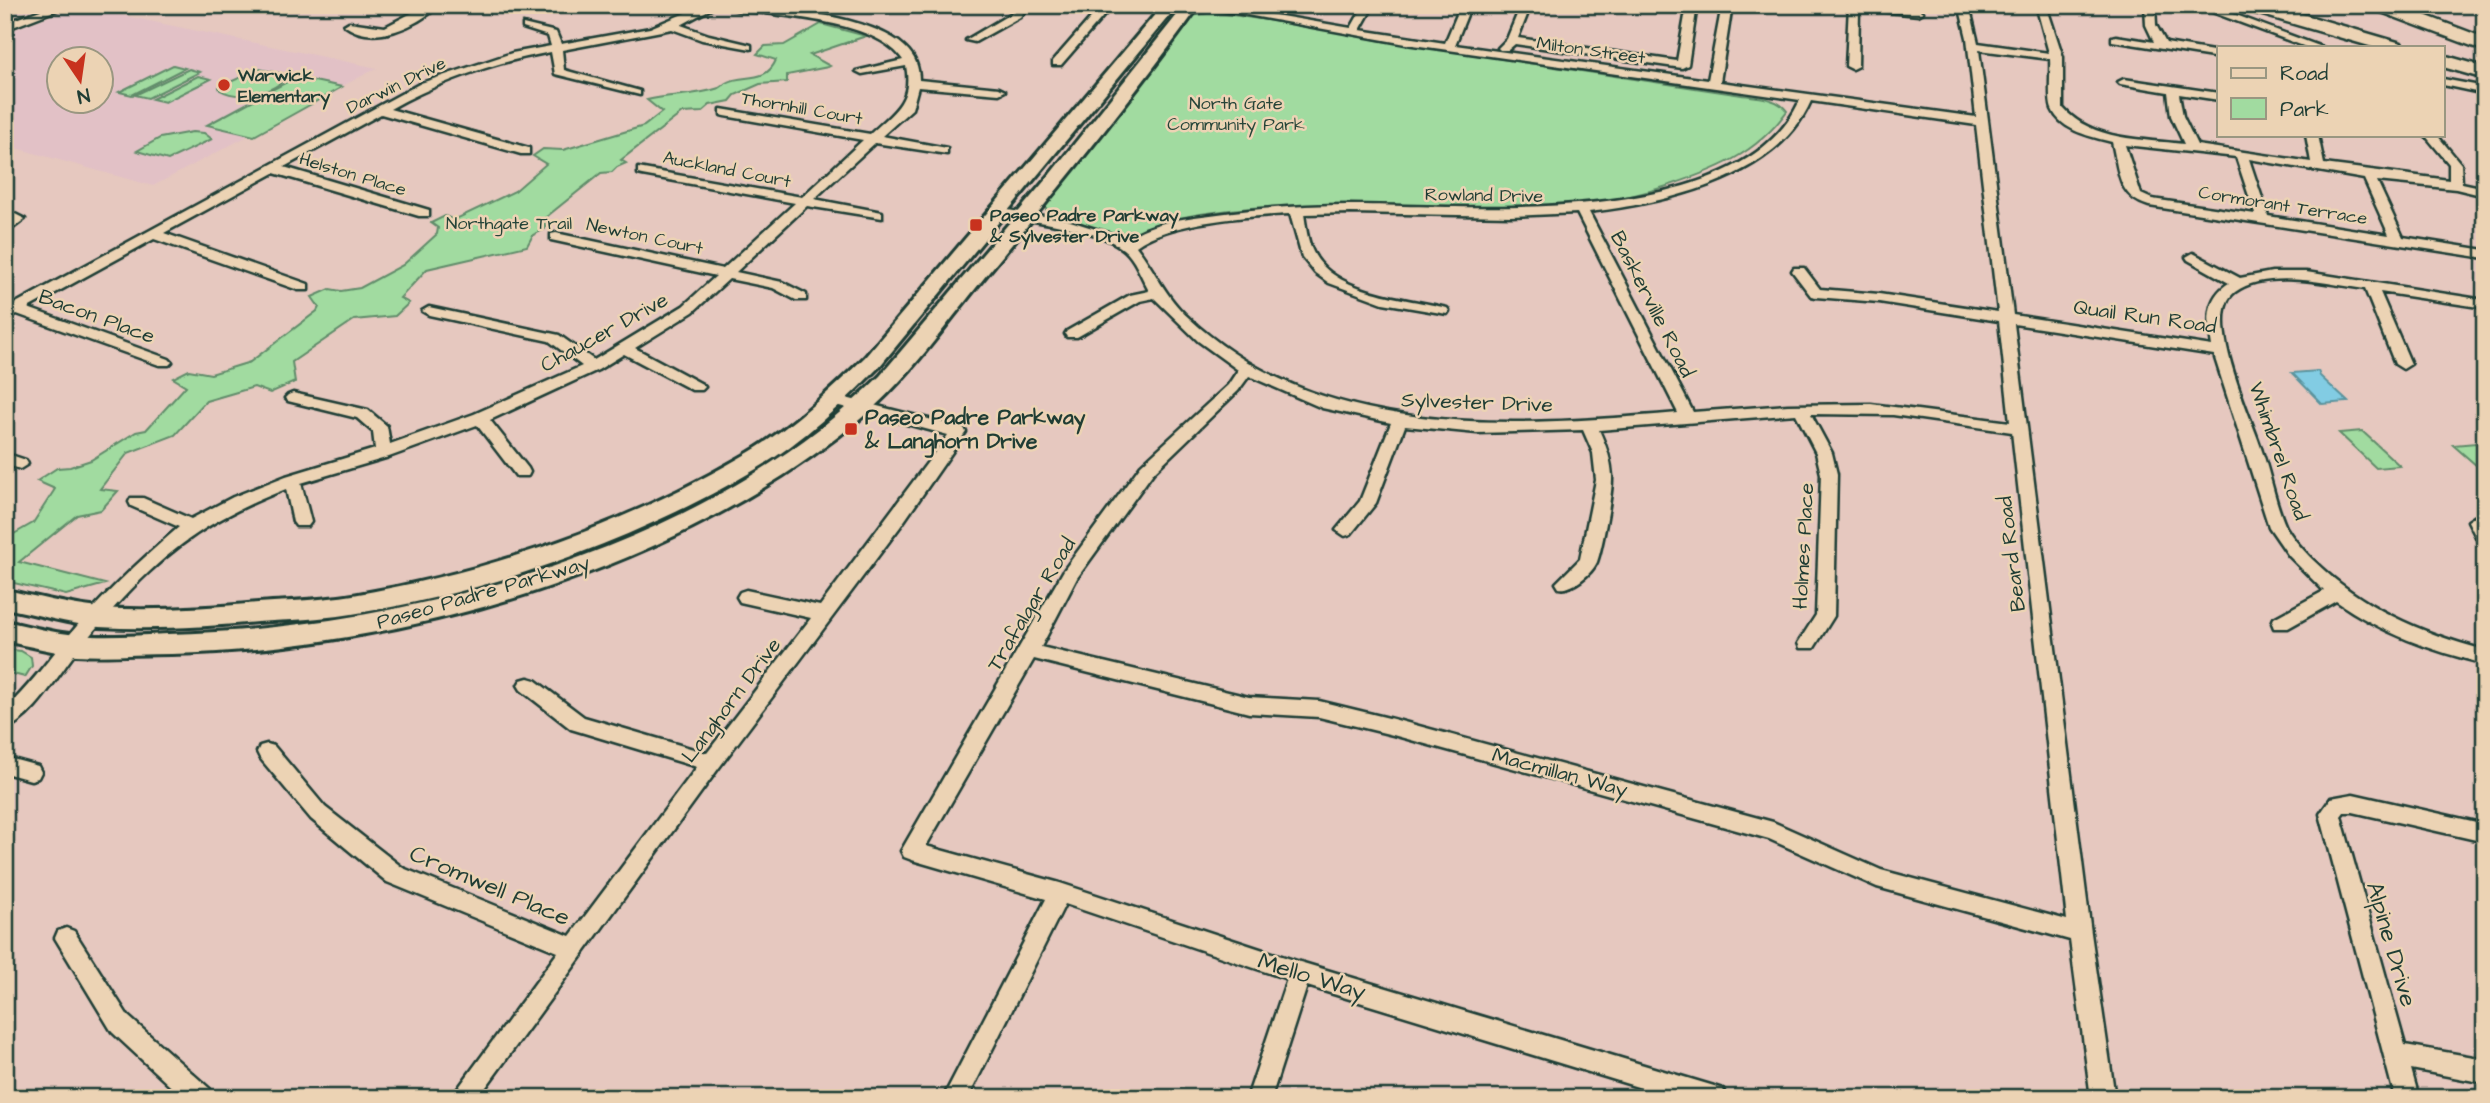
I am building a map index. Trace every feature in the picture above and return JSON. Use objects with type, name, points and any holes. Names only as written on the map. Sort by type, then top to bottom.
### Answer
[{"type":"highway","points":[[2249,5],[2391,46]]},
{"type":"highway","points":[[2380,5],[2485,46]]},
{"type":"highway","points":[[2407,5],[2485,32]]},
{"type":"highway","points":[[2418,5],[2485,32]]},
{"type":"highway","points":[[2430,5],[2465,17]]},
{"type":"highway","points":[[2444,61],[2485,73]]},
{"type":"main road","name":"Paseo Padre Parkway","points":[[5,599],[97,617],[195,618],[351,605],[443,586],[498,571],[594,538],[687,495],[760,457],[834,400],[872,362],[1171,5]]},
{"type":"main road","name":"Paseo Padre Parkway","points":[[5,631],[72,645],[219,644],[318,634],[414,615],[539,580],[655,537],[729,499],[785,464],[860,408],[1027,215],[1195,5]]},
{"type":"street","points":[[5,27],[65,5]]},
{"type":"street","points":[[349,25],[375,34],[387,32],[435,5]]},
{"type":"street","name":"Darwin Drive","points":[[11,312],[425,85],[516,55],[652,31],[672,25],[713,5]]},
{"type":"street","points":[[727,5],[863,29],[904,50],[911,62],[914,83],[999,91]]},
{"type":"street","points":[[971,40],[1016,15],[1025,5]]},
{"type":"street","points":[[1057,62],[1108,5]]},
{"type":"street","name":"Milton Street","points":[[1195,5],[1506,56],[1982,122]]},
{"type":"street","points":[[1271,16],[1279,5]]},
{"type":"street","points":[[1355,30],[1369,5]]},
{"type":"street","points":[[1449,47],[1466,5]]},
{"type":"street","points":[[1512,40],[1526,5]]},
{"type":"street","points":[[1512,40],[1682,65],[1692,5]]},
{"type":"street","points":[[1713,86],[1727,5]]},
{"type":"street","points":[[1852,66],[1855,5],[1918,12]]},
{"type":"street","name":"Beard Road","points":[[1964,5],[1972,42],[2080,933],[2103,1098]]},
{"type":"street","points":[[2041,5],[2056,53],[2057,108],[2060,115],[2069,122],[2090,133],[2118,140],[2241,154],[2369,176],[2456,185],[2485,192]]},
{"type":"street","points":[[2150,5],[2151,25],[2161,45]]},
{"type":"street","points":[[2198,5],[2313,46]]},
{"type":"street","points":[[5,19],[18,22]]},
{"type":"street","points":[[672,25],[706,38],[747,47]]},
{"type":"street","points":[[527,26],[552,34],[558,48],[556,62],[559,72],[636,93]]},
{"type":"street","points":[[2270,46],[2270,41],[2279,36]]},
{"type":"street","points":[[2116,39],[2217,55]]},
{"type":"street","points":[[1506,56],[1516,46],[1512,40]]},
{"type":"street","points":[[1972,42],[2056,53]]},
{"type":"street","points":[[862,71],[911,62]]},
{"type":"street","points":[[2124,82],[2217,97]]},
{"type":"street","points":[[2444,82],[2485,91]]},
{"type":"street","name":"Chaucer Drive","points":[[5,721],[33,695],[72,645],[142,568],[192,526],[239,501],[292,480],[383,453],[480,418],[593,367],[688,309],[908,106],[914,83]]},
{"type":"street","points":[[2173,90],[2178,116],[2192,148]]},
{"type":"street","name":"Rowland Drive","points":[[1128,246],[1139,237],[1175,225],[1296,210],[1522,214],[1581,211],[1683,190],[1740,167],[1766,152],[1794,124],[1807,97]]},
{"type":"street","points":[[381,110],[525,151]]},
{"type":"street","name":"Thornhill Court","points":[[725,112],[943,151]]},
{"type":"street","points":[[2312,136],[2318,166]]},
{"type":"street","points":[[2432,136],[2455,164],[2456,185]]},
{"type":"street","name":"Cormorant Terrace","points":[[2118,140],[2131,191],[2136,197],[2149,202],[2485,254]]},
{"type":"street","points":[[2241,154],[2263,220]]},
{"type":"street","name":"Helston Place","points":[[272,168],[424,213]]},
{"type":"street","name":"Auckland Court","points":[[642,171],[877,215]]},
{"type":"street","points":[[2369,176],[2398,241]]},
{"type":"street","points":[[1296,210],[1308,256],[1322,271],[1347,286],[1379,299],[1442,311]]},
{"type":"street","points":[[1001,211],[1099,234],[1128,246]]},
{"type":"street","name":"Baskerville Road","points":[[1581,211],[1688,417]]},
{"type":"street","points":[[5,230],[12,216]]},
{"type":"street","points":[[154,234],[303,287]]},
{"type":"street","name":"Newton Court","points":[[556,237],[777,285],[801,297]]},
{"type":"street","name":"Sylvester Drive","points":[[1128,246],[1157,293],[1186,327],[1246,369],[1309,397],[1350,411],[1399,422],[1506,428],[1589,426],[1688,417],[1851,408],[1909,411],[2018,428]]},
{"type":"street","points":[[2193,257],[2237,282],[2275,276],[2306,275],[2485,303]]},
{"type":"street","name":"Quail Run Road","points":[[1798,271],[1816,293],[1879,298],[2006,319],[2028,330],[2223,357],[2216,317],[2219,299],[2237,282]]},
{"type":"street","points":[[2370,285],[2403,364]]},
{"type":"street","points":[[1072,334],[1135,299],[1157,293]]},
{"type":"street","points":[[429,311],[554,338],[593,367]]},
{"type":"street","name":"Bacon Place","points":[[11,312],[164,362]]},
{"type":"street","points":[[624,348],[697,387]]},
{"type":"street","name":"Whimbrel Road","points":[[2223,357],[2278,526],[2300,559],[2337,592],[2411,633],[2443,646],[2485,657]]},
{"type":"street","name":"Trafalgar Road","points":[[912,852],[1070,575],[1147,469],[1233,387],[1246,369]]},
{"type":"street","points":[[293,398],[362,414],[381,430],[383,453]]},
{"type":"street","name":"Langhorn Drive","points":[[463,1098],[711,763],[894,523],[958,432],[834,400]]},
{"type":"street","name":"Holmes Place","points":[[1801,410],[1824,453],[1829,474],[1825,616],[1807,643]]},
{"type":"street","points":[[480,418],[522,472]]},
{"type":"street","points":[[1345,530],[1368,503],[1399,422]]},
{"type":"street","points":[[1564,583],[1588,562],[1604,480],[1601,453],[1589,426]]},
{"type":"street","points":[[292,480],[302,522]]},
{"type":"street","points":[[136,502],[192,526]]},
{"type":"street","points":[[2477,521],[2485,539]]},
{"type":"street","points":[[2281,623],[2337,592]]},
{"type":"street","points":[[746,597],[824,614]]},
{"type":"street","name":"Macmillan Way","points":[[1029,651],[1249,705],[1319,709],[1406,730],[1773,831],[1877,877],[2080,933]]},
{"type":"street","points":[[528,685],[578,723],[711,763]]},
{"type":"street","name":"Cromwell Place","points":[[267,752],[317,813],[395,876],[574,948]]},
{"type":"street","points":[[5,765],[31,772]]},
{"type":"street","name":"Alpine Drive","points":[[2407,1098],[2330,814],[2335,806],[2345,803],[2362,804],[2485,833]]},
{"type":"street","name":"Mello Way","points":[[912,852],[1060,893],[1300,973],[1714,1098]]},
{"type":"street","points":[[955,1098],[1060,893]]},
{"type":"street","points":[[66,938],[120,1024],[201,1098]]},
{"type":"street","points":[[1259,1098],[1300,973]]},
{"type":"street","points":[[2395,1055],[2485,1071]]},
{"type":"shaded area","name":"Warwick Elementary","points":[[77,6],[377,68],[153,186],[5,145],[5,33]]},
{"type":"green space","name":"North Gate Community Park","points":[[1212,12],[1321,28],[1382,41],[1756,97],[1777,102],[1787,111],[1762,139],[1732,160],[1700,175],[1617,199],[1523,208],[1332,205],[1258,207],[1179,218],[1128,233],[1096,230],[1047,212],[1043,198],[1192,16]]},
{"type":"green space","name":"Northgate Trail","points":[[821,24],[866,36],[810,55],[830,66],[828,67],[787,75],[787,82],[760,84],[735,95],[730,101],[710,105],[702,112],[682,113],[621,160],[626,163],[612,172],[601,173],[545,218],[545,229],[533,235],[527,246],[427,269],[400,298],[409,303],[395,316],[354,320],[292,362],[295,382],[270,393],[254,387],[206,401],[175,435],[128,453],[100,489],[118,491],[101,510],[77,515],[19,562],[105,584],[66,595],[5,581],[5,539],[33,523],[55,489],[37,481],[57,468],[91,460],[136,432],[146,430],[186,386],[173,378],[189,370],[211,374],[250,362],[317,311],[319,307],[312,297],[330,289],[341,291],[360,288],[403,265],[437,234],[438,228],[431,223],[445,216],[454,220],[515,191],[546,164],[533,156],[543,149],[563,150],[644,126],[662,112],[647,100],[710,91],[734,80],[761,75],[772,68],[776,60],[757,54],[765,46],[784,45]]},
{"type":"green space","points":[[173,65],[185,68],[132,95],[119,92]]},
{"type":"green space","points":[[189,69],[200,72],[148,98],[135,95]]},
{"type":"green space","points":[[259,69],[288,75],[275,86],[257,93],[237,95],[220,90],[219,87]]},
{"type":"green space","points":[[198,76],[211,79],[165,102],[152,99]]},
{"type":"green space","points":[[296,77],[342,87],[254,136],[207,125]]},
{"type":"green space","points":[[192,132],[204,133],[212,139],[168,160],[137,151],[160,138]]},
{"type":"green space","points":[[2362,431],[2400,466],[2376,468],[2339,433]]},
{"type":"green space","points":[[2476,443],[2485,451],[2485,473],[2453,445]]},
{"type":"green space","points":[[5,649],[21,651],[31,657],[32,666],[25,677],[5,672]]},
{"type":"water","points":[[2318,371],[2348,402],[2322,404],[2292,373]]},
{"type":"place","name":"Warwick Elementary","points":[[224,85]]},
{"type":"place","name":"Paseo Padre Parkway & Sylvester Drive","points":[[976,225]]},
{"type":"place","name":"Paseo Padre Parkway & Langhorn Drive","points":[[851,429]]}]
